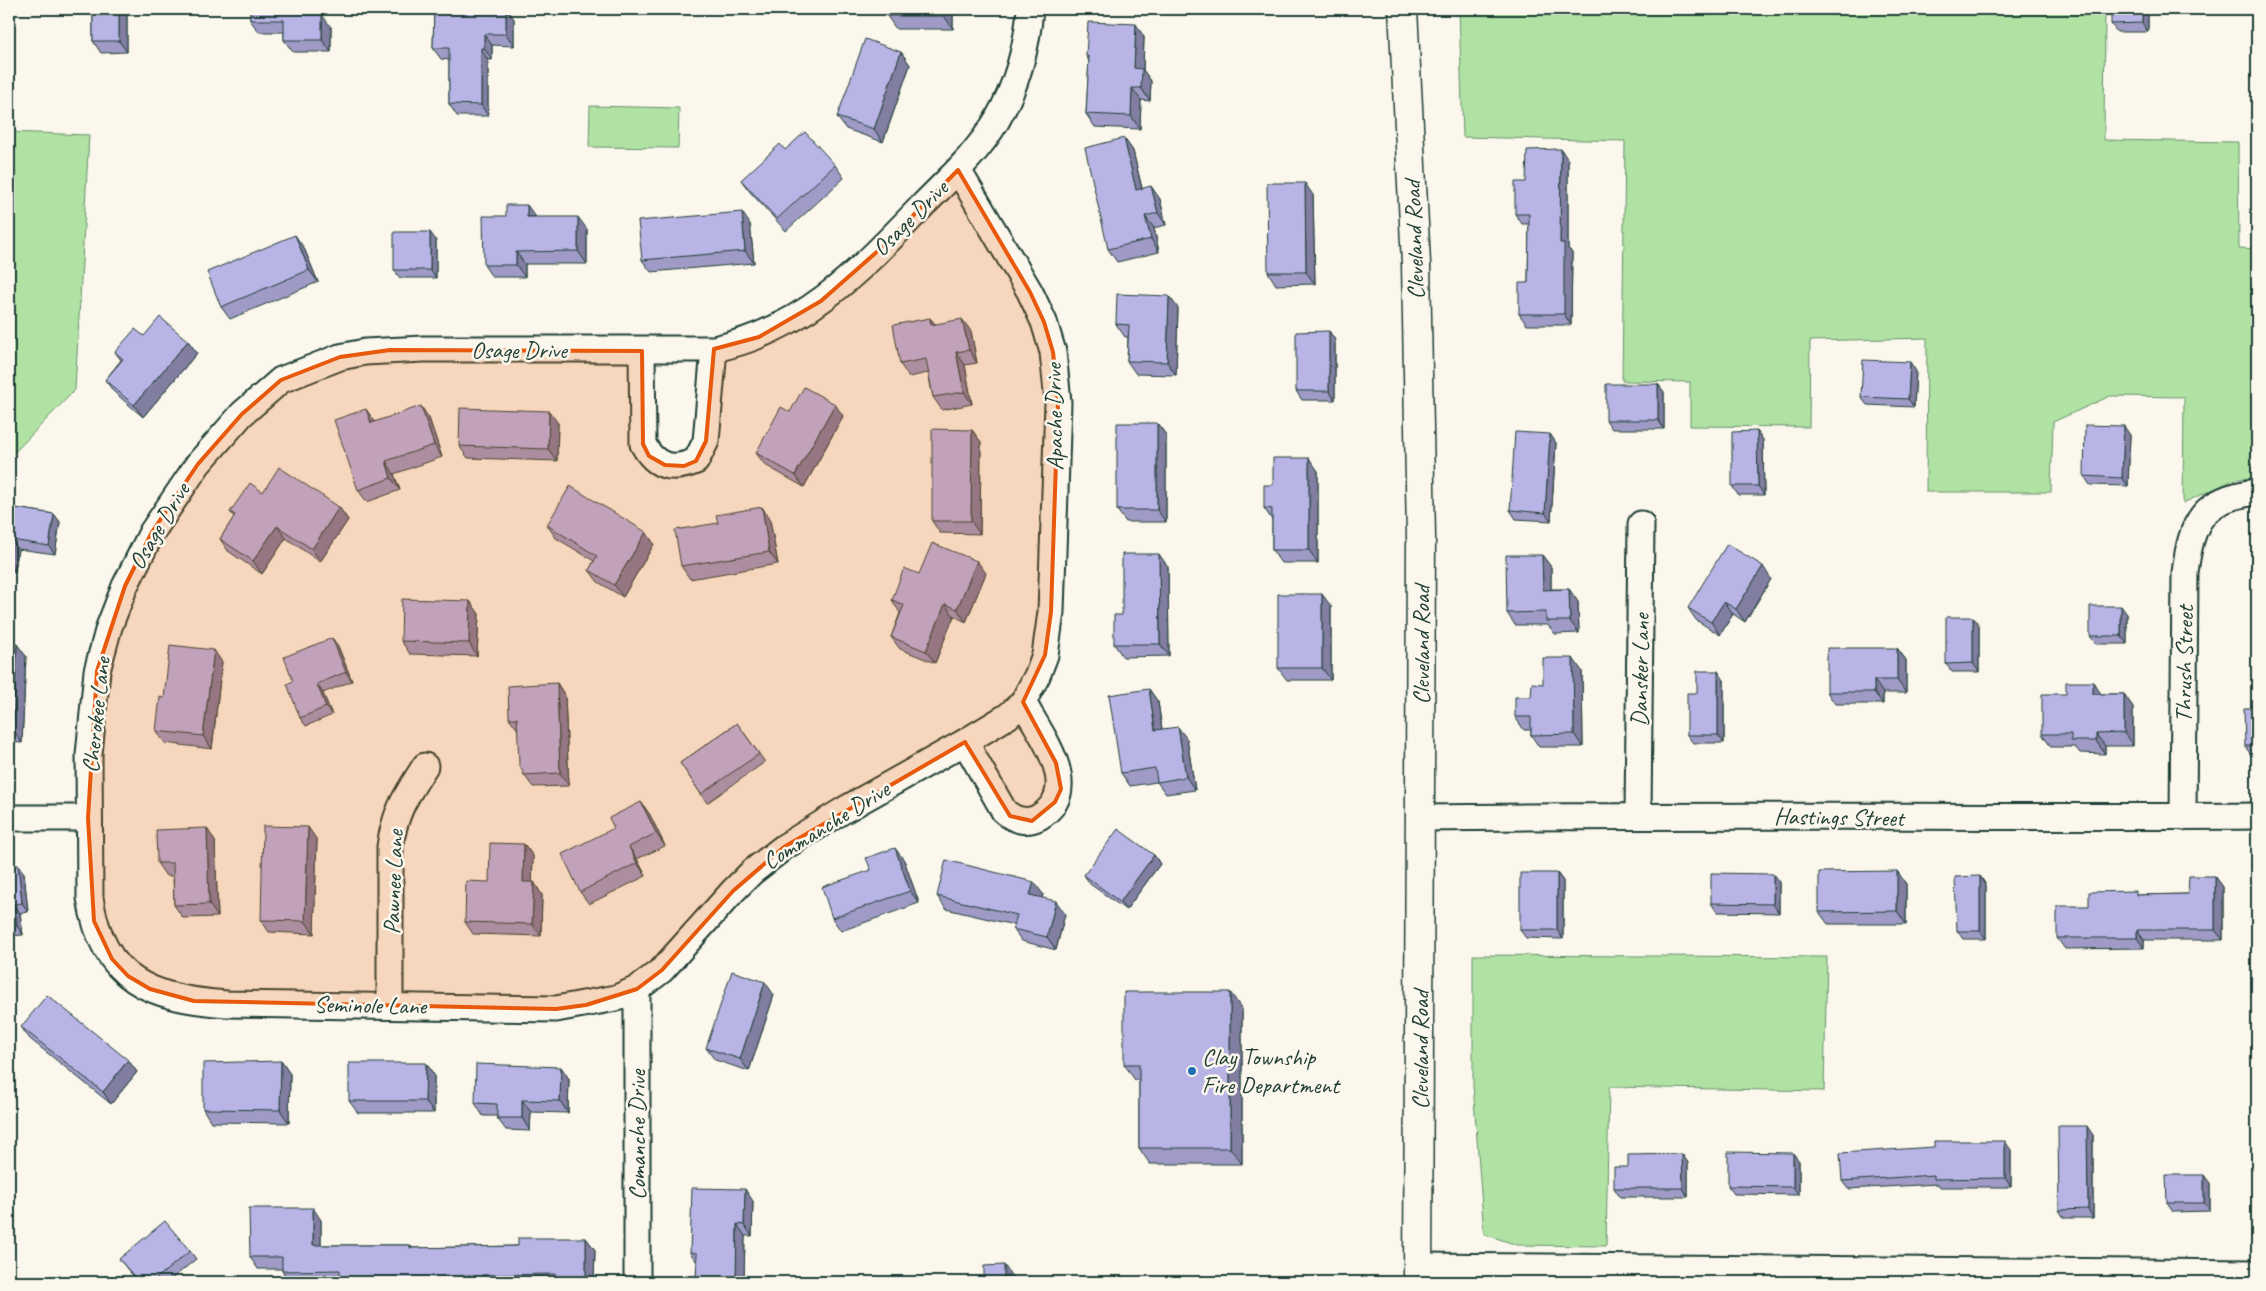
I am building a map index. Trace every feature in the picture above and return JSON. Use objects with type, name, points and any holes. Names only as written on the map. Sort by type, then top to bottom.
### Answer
[{"type":"main road","name":"Cleveland Road","points":[[1403,9],[1416,263],[1420,538],[1419,1274]]},
{"type":"street","points":[[958,170],[977,150],[997,120],[1011,92],[1024,53],[1030,9]]},
{"type":"street","name":"Osage Drive","points":[[125,586],[152,532],[198,464],[242,414],[282,380],[296,373],[340,357],[390,350],[714,349],[759,337],[793,320],[822,301],[880,250],[958,170]]},
{"type":"street","name":"Apache Drive","points":[[958,170],[1030,292],[1044,322],[1053,352],[1058,402],[1051,612],[1045,655],[1037,676],[1023,702],[1008,716],[965,742]]},
{"type":"street","points":[[642,350],[643,444],[649,456],[665,465],[676,467],[696,461],[706,441],[714,349]]},
{"type":"street","name":"Thrush Street","points":[[2183,817],[2185,572],[2193,531],[2202,515],[2214,504],[2226,498],[2257,492]]},
{"type":"street","name":"Dansker Lane","points":[[1638,815],[1642,524]]},
{"type":"street","name":"Cherokee Lane","points":[[112,959],[101,941],[94,921],[90,898],[89,755],[97,671],[109,628],[125,586]]},
{"type":"street","points":[[965,742],[1004,811],[1022,821],[1032,821],[1045,813],[1055,802],[1060,789],[1060,776],[1056,763],[1023,702]]},
{"type":"street","name":"Commanche Drive","points":[[637,989],[662,970],[752,872],[784,847],[844,810],[965,742]]},
{"type":"street","name":"Pawnee Lane","points":[[390,1005],[390,847],[392,832],[401,805],[425,766]]},
{"type":"street","name":"Hastings Street","points":[[1421,818],[1638,815],[1840,818],[2257,816]]},
{"type":"street","points":[[9,818],[88,818]]},
{"type":"street","name":"Seminole Lane","points":[[112,959],[128,976],[150,989],[175,998],[194,1002],[227,1004],[556,1009],[616,998],[637,989]]},
{"type":"street","name":"Comanche Drive","points":[[637,989],[637,1282]]},
{"type":"street","points":[[1419,1274],[2257,1273]]},
{"type":"highlighted area","points":[[958,170],[1030,292],[1044,322],[1053,352],[1058,402],[1051,612],[1045,655],[1023,702],[1056,763],[1061,789],[1055,802],[1032,821],[1010,816],[965,742],[784,847],[733,891],[662,970],[637,989],[586,1005],[556,1009],[194,1001],[150,989],[128,976],[112,959],[94,921],[88,818],[97,671],[125,586],[152,532],[198,464],[242,414],[281,380],[340,357],[390,350],[642,351],[643,444],[649,456],[665,465],[684,466],[696,461],[706,441],[714,349],[759,337],[821,301],[879,250]]},
{"type":"green space","points":[[1459,9],[2105,9],[2104,140],[2238,142],[2239,248],[2257,249],[2257,478],[2236,479],[2183,503],[2184,397],[2110,396],[2053,422],[2051,492],[1926,492],[1927,338],[1810,341],[1809,427],[1690,426],[1690,382],[1622,381],[1625,141],[1463,137]]},
{"type":"green space","points":[[590,106],[679,108],[678,148],[589,147]]},
{"type":"green space","points":[[9,132],[89,135],[75,390],[9,458]]},
{"type":"green space","points":[[1473,955],[1827,957],[1824,1091],[1609,1087],[1606,1246],[1517,1245],[1484,1234],[1473,1085]]},
{"type":"building","points":[[93,9],[119,9],[119,41],[93,41]]},
{"type":"building","points":[[250,9],[306,9],[306,15],[322,15],[322,40],[284,40],[284,20],[250,20]]},
{"type":"building","points":[[434,9],[506,9],[506,34],[484,34],[484,48],[481,48],[481,105],[449,104],[449,48],[433,48]]},
{"type":"building","points":[[887,9],[944,9],[944,16],[887,16]]},
{"type":"building","points":[[2111,9],[2142,9],[2142,23],[2111,24]]},
{"type":"building","points":[[2252,9],[2257,9],[2257,36],[2252,36]]},
{"type":"building","points":[[1088,22],[1136,24],[1134,68],[1142,69],[1141,88],[1132,88],[1131,116],[1086,114],[1089,57],[1086,56]]},
{"type":"building","points":[[865,39],[901,52],[874,129],[837,117]]},
{"type":"building","points":[[805,132],[835,165],[777,219],[741,180],[780,144],[785,150]]},
{"type":"building","points":[[1124,138],[1136,190],[1151,186],[1158,213],[1145,216],[1151,239],[1108,249],[1085,148]]},
{"type":"building","points":[[1561,149],[1560,243],[1564,243],[1564,314],[1519,314],[1519,283],[1528,283],[1529,214],[1515,214],[1515,182],[1526,182],[1527,150]]},
{"type":"building","points":[[1267,183],[1305,183],[1306,272],[1268,272]]},
{"type":"building","points":[[506,205],[527,205],[527,217],[578,217],[578,251],[516,252],[516,265],[484,265],[483,216],[506,216]]},
{"type":"building","points":[[742,212],[745,251],[642,260],[638,221]]},
{"type":"building","points":[[394,232],[430,232],[430,270],[394,270]]},
{"type":"building","points":[[295,235],[309,270],[221,307],[207,272]]},
{"type":"building","points":[[1117,294],[1169,296],[1167,362],[1127,361],[1129,325],[1116,324]]},
{"type":"building","points":[[160,317],[188,341],[134,405],[105,380],[123,359],[115,352],[135,329],[144,336]]},
{"type":"building","points":[[930,318],[931,325],[962,319],[969,350],[956,352],[964,392],[933,397],[926,359],[900,364],[893,325]]},
{"type":"building","points":[[1329,331],[1329,391],[1296,391],[1296,332]]},
{"type":"building","points":[[1863,360],[1910,362],[1908,399],[1861,397]]},
{"type":"building","points":[[1606,384],[1658,384],[1658,420],[1606,420]]},
{"type":"building","points":[[804,387],[835,404],[795,475],[756,453],[781,407],[790,412]]},
{"type":"building","points":[[421,406],[434,445],[386,461],[391,478],[358,490],[334,420],[366,409],[371,423]]},
{"type":"building","points":[[460,408],[549,411],[548,449],[459,446]]},
{"type":"building","points":[[1117,423],[1157,423],[1157,510],[1117,510]]},
{"type":"building","points":[[2085,425],[2124,426],[2122,478],[2084,476]]},
{"type":"building","points":[[932,429],[972,430],[971,521],[932,521]]},
{"type":"building","points":[[1757,431],[1758,486],[1732,486],[1732,432]]},
{"type":"building","points":[[1515,432],[1550,434],[1545,513],[1510,510]]},
{"type":"building","points":[[1273,458],[1309,458],[1309,550],[1272,550],[1272,509],[1264,508],[1264,485],[1273,485]]},
{"type":"building","points":[[279,467],[339,507],[312,549],[277,526],[253,561],[220,539],[235,515],[230,512],[250,483],[263,492]]},
{"type":"building","points":[[570,486],[646,532],[614,585],[589,570],[597,556],[547,525]]},
{"type":"building","points":[[9,507],[54,514],[49,546],[12,540],[9,563]]},
{"type":"building","points":[[762,507],[769,552],[681,566],[675,530],[718,523],[716,515]]},
{"type":"building","points":[[932,543],[977,561],[957,609],[945,604],[926,651],[891,637],[904,605],[892,600],[904,568],[919,574]]},
{"type":"building","points":[[1727,544],[1763,566],[1736,609],[1724,602],[1711,622],[1688,608]]},
{"type":"building","points":[[1122,554],[1159,554],[1160,644],[1114,644],[1114,615],[1122,615]]},
{"type":"building","points":[[1506,555],[1542,555],[1543,590],[1569,589],[1570,621],[1546,621],[1546,612],[1507,613]]},
{"type":"building","points":[[1278,594],[1322,594],[1322,668],[1278,668]]},
{"type":"building","points":[[402,599],[470,601],[469,643],[401,641]]},
{"type":"building","points":[[2090,606],[2121,606],[2121,636],[2090,636]]},
{"type":"building","points":[[1946,617],[1973,617],[1973,663],[1946,664]]},
{"type":"building","points":[[332,638],[346,672],[317,684],[326,707],[300,718],[287,684],[293,681],[284,657]]},
{"type":"building","points":[[9,644],[17,644],[13,730],[9,730]]},
{"type":"building","points":[[170,645],[214,650],[203,736],[156,731],[160,697],[164,698]]},
{"type":"building","points":[[1827,648],[1897,648],[1897,680],[1874,680],[1874,692],[1827,692]]},
{"type":"building","points":[[1543,658],[1573,658],[1574,734],[1531,735],[1531,717],[1515,717],[1515,697],[1531,697],[1532,683],[1543,684]]},
{"type":"building","points":[[1697,671],[1718,671],[1718,735],[1687,735],[1687,693],[1697,693]]},
{"type":"building","points":[[2066,682],[2093,682],[2093,694],[2124,694],[2124,733],[2096,734],[2096,741],[2071,741],[2071,734],[2042,734],[2042,694],[2066,694]]},
{"type":"building","points":[[557,683],[560,773],[524,775],[519,764],[517,718],[509,718],[508,686]]},
{"type":"building","points":[[1149,689],[1155,730],[1178,727],[1186,777],[1157,782],[1155,768],[1121,773],[1109,695]]},
{"type":"building","points":[[2244,708],[2257,708],[2257,746],[2245,746]]},
{"type":"building","points":[[737,723],[759,754],[701,794],[680,763]]},
{"type":"building","points":[[641,802],[656,833],[629,847],[637,863],[580,892],[562,854],[614,828],[609,818]]},
{"type":"building","points":[[263,826],[308,827],[305,921],[261,920]]},
{"type":"building","points":[[207,828],[209,904],[174,905],[173,863],[157,863],[156,830]]},
{"type":"building","points":[[1118,829],[1154,855],[1120,902],[1084,875]]},
{"type":"building","points":[[490,843],[524,844],[523,882],[534,882],[532,924],[465,922],[466,881],[489,882]]},
{"type":"building","points":[[895,848],[910,891],[832,918],[822,887],[871,870],[866,858]]},
{"type":"building","points":[[946,860],[1034,882],[1030,895],[1056,901],[1047,937],[1013,929],[1017,915],[937,896]]},
{"type":"building","points":[[18,865],[22,903],[14,904],[17,926],[9,927],[9,866]]},
{"type":"building","points":[[1897,871],[1897,911],[1819,912],[1819,872]]},
{"type":"building","points":[[1520,873],[1557,873],[1557,930],[1520,930]]},
{"type":"building","points":[[1711,873],[1773,874],[1773,904],[1711,903]]},
{"type":"building","points":[[1980,876],[1980,931],[1957,931],[1955,877]]},
{"type":"building","points":[[2189,876],[2215,876],[2215,930],[2137,930],[2137,938],[2057,938],[2057,906],[2089,906],[2089,892],[2136,891],[2136,895],[2188,894]]},
{"type":"building","points":[[732,971],[765,982],[740,1059],[706,1048]]},
{"type":"building","points":[[1124,992],[1230,992],[1230,1148],[1139,1148],[1139,1064],[1124,1064]]},
{"type":"building","points":[[47,995],[128,1060],[103,1092],[21,1027]]},
{"type":"building","points":[[281,1061],[280,1110],[203,1109],[203,1063]]},
{"type":"building","points":[[349,1063],[426,1063],[425,1101],[349,1101]]},
{"type":"building","points":[[476,1064],[561,1067],[560,1101],[522,1100],[522,1118],[497,1118],[497,1104],[475,1103]]},
{"type":"building","points":[[2058,1126],[2087,1126],[2088,1209],[2059,1210]]},
{"type":"building","points":[[1934,1141],[2005,1141],[2005,1178],[1934,1179],[1934,1175],[1842,1181],[1840,1153],[1934,1147]]},
{"type":"building","points":[[1728,1152],[1793,1153],[1793,1187],[1728,1186]]},
{"type":"building","points":[[1682,1154],[1683,1188],[1614,1188],[1614,1167],[1628,1167],[1628,1155]]},
{"type":"building","points":[[2166,1175],[2204,1175],[2204,1203],[2167,1203]]},
{"type":"building","points":[[692,1188],[745,1189],[744,1225],[737,1224],[736,1278],[746,1278],[746,1282],[696,1282],[697,1253],[690,1253]]},
{"type":"building","points":[[249,1208],[313,1208],[313,1245],[410,1245],[410,1248],[518,1246],[518,1238],[586,1238],[586,1282],[556,1282],[556,1274],[482,1275],[482,1282],[340,1282],[340,1270],[282,1271],[282,1257],[250,1257]]},
{"type":"building","points":[[165,1221],[190,1251],[152,1282],[139,1282],[119,1259]]},
{"type":"building","points":[[1004,1265],[1004,1279],[1050,1278],[1050,1282],[968,1282],[984,1281],[984,1266]]},
{"type":"place","name":"Clay Township Fire Department","points":[[1192,1071]]}]
